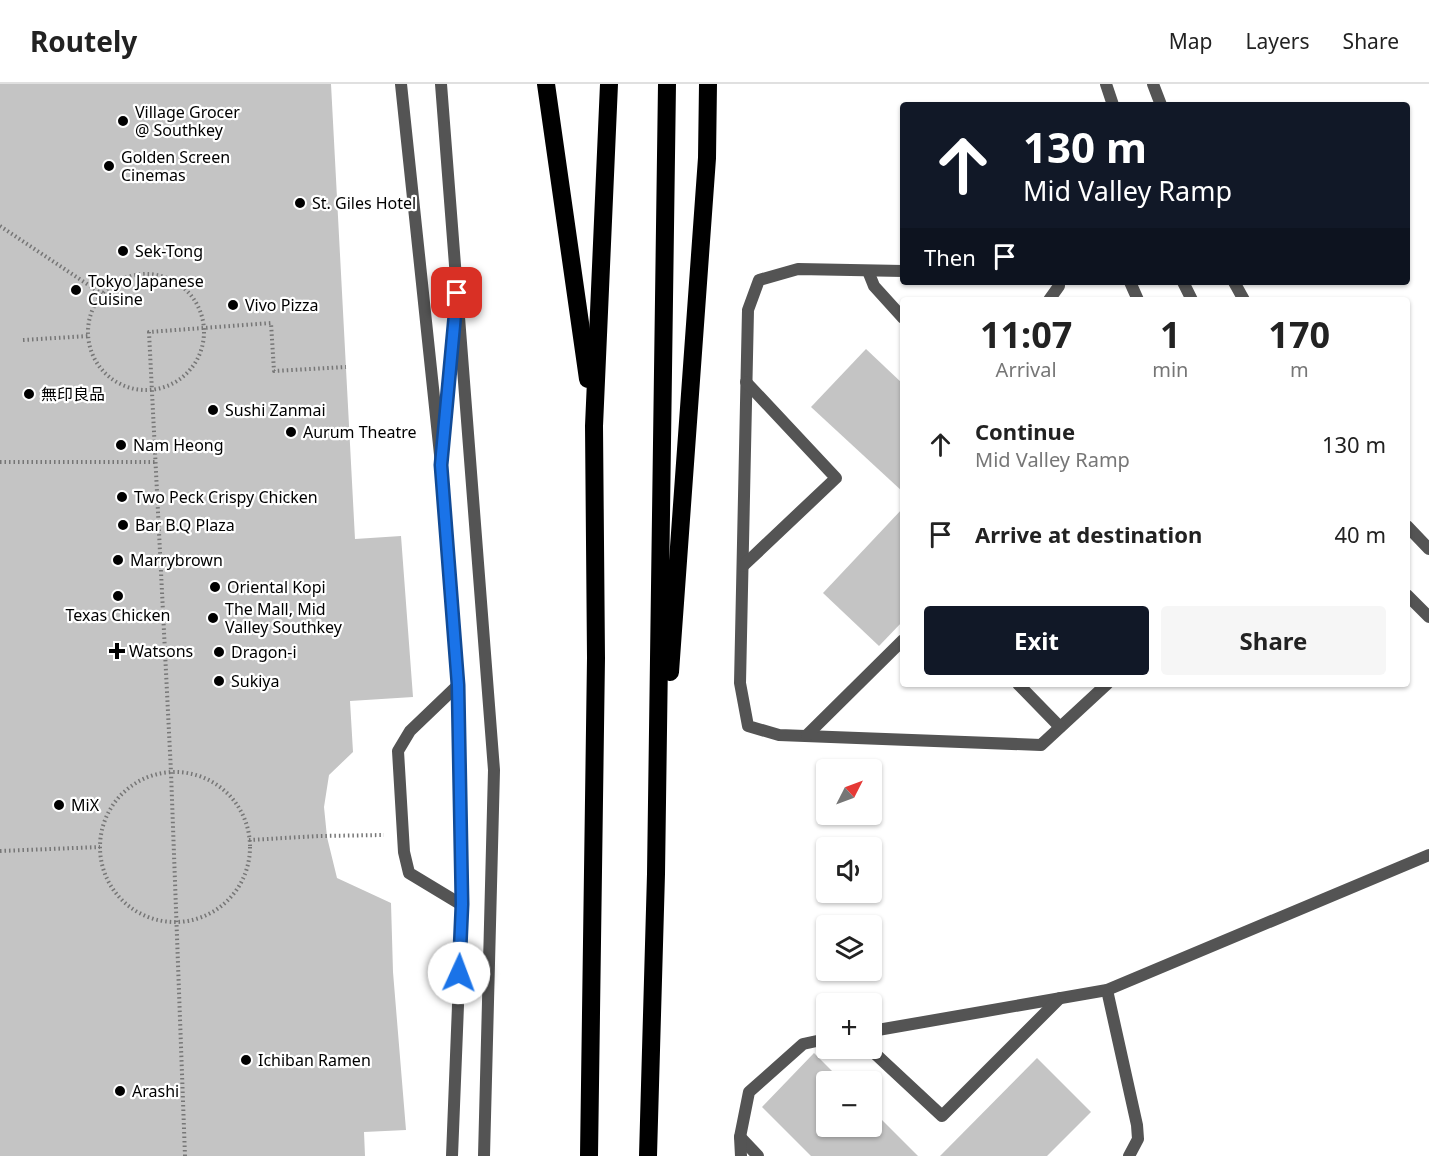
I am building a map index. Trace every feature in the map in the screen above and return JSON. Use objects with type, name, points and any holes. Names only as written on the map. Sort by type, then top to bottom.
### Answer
[{"type":"highway","points":[[546,84],[594,426]]},
{"type":"highway","points":[[589,1156],[596,658],[594,426],[609,84]]},
{"type":"highway","points":[[648,1156],[656,874],[667,84]]},
{"type":"highway","points":[[656,874],[706,170],[708,84]]},
{"type":"street","points":[[401,84],[441,465],[458,685],[462,904],[452,1156]]},
{"type":"street","points":[[441,84],[494,770],[484,1156]]},
{"type":"street","points":[[1106,84],[1112,102]]},
{"type":"street","points":[[1153,84],[1160,102]]},
{"type":"street","points":[[900,271],[798,269],[759,280],[748,310],[740,683],[748,726],[778,735],[1041,744],[1104,687]]},
{"type":"street","points":[[868,270],[874,286],[900,315]]},
{"type":"street","points":[[441,465],[457,293]]},
{"type":"street","points":[[743,566],[836,478],[746,382]]},
{"type":"street","points":[[1410,528],[1429,549]]},
{"type":"street","points":[[1410,598],[1429,617]]},
{"type":"street","points":[[807,735],[900,643]]},
{"type":"street","points":[[458,685],[410,731],[398,751],[404,852],[409,873],[462,904]]},
{"type":"street","points":[[1021,687],[1060,727]]},
{"type":"street","points":[[882,1029],[1107,990],[1429,855]]},
{"type":"street","points":[[1107,990],[1137,1125],[1138,1139],[1129,1156]]},
{"type":"street","points":[[881,1059],[942,1116],[1060,998]]},
{"type":"street","points":[[741,1156],[740,1137],[749,1092],[802,1044],[816,1041]]},
{"type":"street","points":[[740,1137],[758,1156]]},
{"type":"path","points":[[0,226],[102,294]]},
{"type":"path","points":[[142,273],[165,277],[185,288],[195,300],[202,314],[204,329],[201,351],[190,370],[173,383],[152,390],[122,385],[109,377],[98,365],[91,352],[88,336],[88,321],[102,294],[113,283],[142,273]]},
{"type":"path","points":[[185,1156],[171,772],[149,332],[271,323],[274,371],[346,367]]},
{"type":"path","points":[[23,340],[88,336]]},
{"type":"path","points":[[0,462],[156,462]]},
{"type":"path","points":[[171,772],[192,774],[222,789],[243,815],[249,840],[248,864],[243,880],[222,906],[192,921],[159,920],[128,906],[116,894],[107,879],[102,863],[100,847],[102,830],[107,814],[116,800],[142,779],[171,772]]},
{"type":"path","points":[[319,836],[326,832]]},
{"type":"path","points":[[249,840],[403,834]]},
{"type":"path","points":[[0,851],[100,847]]},
{"type":"building","name":"The Mall, Mid Valley Southkey","points":[[0,84],[331,84],[355,539],[401,536],[413,697],[350,701],[353,752],[329,775],[324,807],[327,837],[337,878],[391,903],[393,972],[406,1130],[364,1132],[365,1156],[0,1156]]},
{"type":"building","points":[[866,349],[900,381],[900,489],[811,407]]},
{"type":"building","points":[[900,511],[900,624],[879,646],[823,593]]},
{"type":"building","points":[[814,1053],[816,1059],[820,1059],[832,1071],[816,1071],[816,1137],[882,1137],[882,1120],[918,1156],[811,1156],[762,1107]]},
{"type":"building","points":[[1037,1058],[1091,1112],[1047,1156],[940,1156]]},
{"type":"place","name":"Village Grocer @ Southkey","points":[[123,121]]},
{"type":"place","name":"Golden Screen Cinemas","points":[[109,166]]},
{"type":"place","name":"St. Giles Hotel","points":[[300,203]]},
{"type":"place","name":"Sek-Tong","points":[[123,251]]},
{"type":"place","name":"Tokyo Japanese Cuisine","points":[[76,290]]},
{"type":"place","name":"Vivo Pizza","points":[[233,305]]},
{"type":"place","name":"無印良品","points":[[29,394]]},
{"type":"place","name":"Sushi Zanmai","points":[[213,410]]},
{"type":"place","name":"Aurum Theatre","points":[[291,432]]},
{"type":"place","name":"Nam Heong","points":[[121,445]]},
{"type":"place","name":"Two Peck Crispy Chicken","points":[[122,497]]},
{"type":"place","name":"Bar B.Q Plaza","points":[[123,525]]},
{"type":"place","name":"Marrybrown","points":[[118,560]]},
{"type":"place","name":"Oriental Kopi","points":[[215,587]]},
{"type":"place","name":"Texas Chicken","points":[[118,596]]},
{"type":"place","name":"The Mall, Mid Valley Southkey","points":[[213,618]]},
{"type":"place","name":"Watsons","points":[[117,651]]},
{"type":"place","name":"Dragon-i","points":[[219,652]]},
{"type":"place","name":"Sukiya","points":[[219,681]]},
{"type":"place","name":"MiX","points":[[59,805]]},
{"type":"place","name":"Ichiban Ramen","points":[[246,1060]]},
{"type":"place","name":"Arashi","points":[[120,1091]]},
{"type":"route","points":[[457,293],[441,465],[458,685],[462,904],[459,973]]}]
